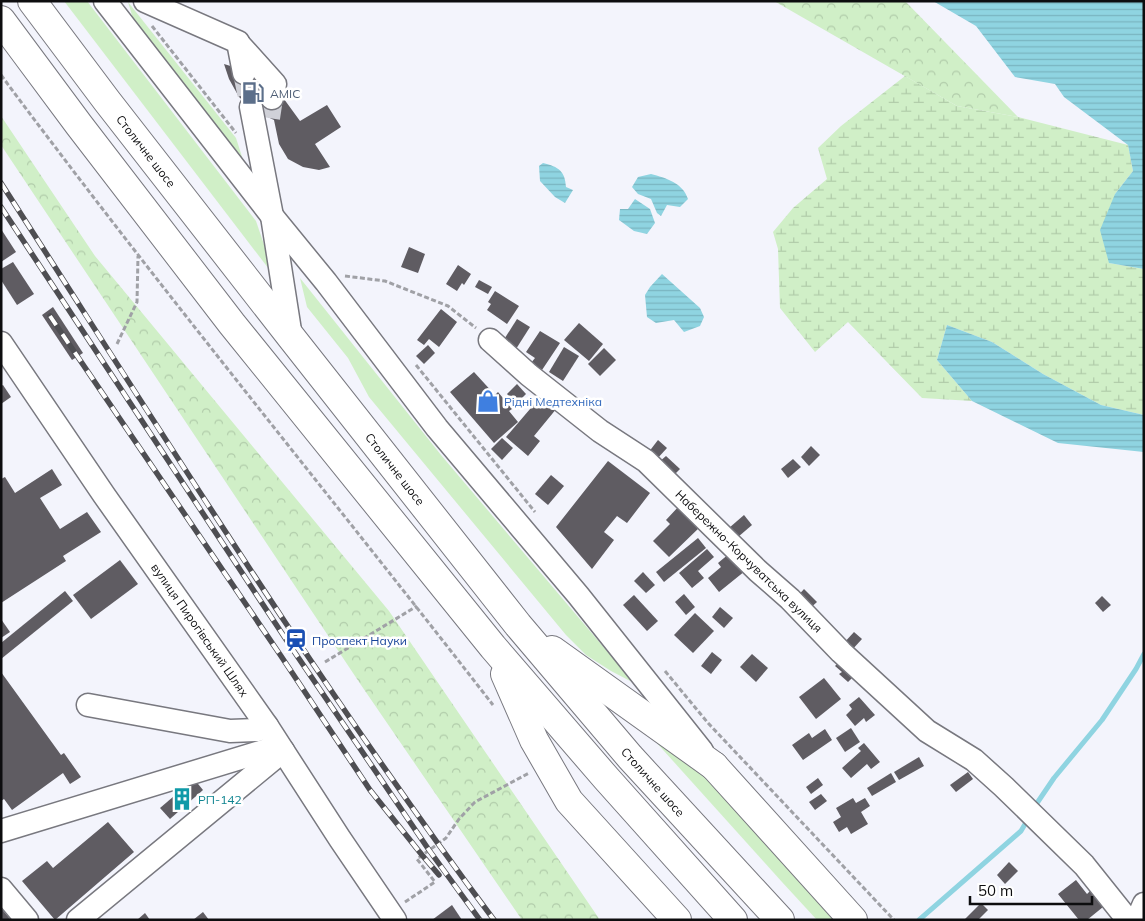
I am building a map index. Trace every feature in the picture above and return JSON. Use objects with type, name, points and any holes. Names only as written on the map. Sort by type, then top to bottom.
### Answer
[{"type":"main road","name":"Столичне шосе","points":[[32,1],[291,337],[518,625],[630,757],[780,920]]},
{"type":"main road","points":[[1,20],[232,324],[493,647],[606,778],[733,920]]},
{"type":"main road","points":[[518,625],[714,766],[853,920]]},
{"type":"main road","points":[[493,647],[534,740],[569,801],[677,920]]},
{"type":"street","points":[[105,1],[272,216],[326,282],[437,428],[578,595],[714,766]]},
{"type":"street","points":[[148,12],[238,42],[274,84],[264,107],[262,164],[291,337]]},
{"type":"street","points":[[238,42],[244,72]]},
{"type":"street","name":"Набережно-Корчуватська вулиця","points":[[490,340],[600,431],[646,461],[758,571],[790,599],[841,652],[927,730],[974,760],[1031,813],[1084,865],[1128,920]]},
{"type":"street","name":"вулиця Пирогівський Шлях","points":[[1,343],[104,495],[268,726],[340,840],[392,916]]},
{"type":"street","points":[[88,705],[230,731],[258,730],[268,726]]},
{"type":"street","points":[[1,831],[270,749],[283,751]]},
{"type":"street","points":[[78,920],[283,751]]},
{"type":"street","points":[[1,889],[27,920]]},
{"type":"street","points":[[1138,920],[1144,904]]},
{"type":"path","points":[[148,12],[239,137]]},
{"type":"path","points":[[1,75],[138,255],[417,606],[494,706]]},
{"type":"path","points":[[117,344],[137,302],[138,255]]},
{"type":"path","points":[[349,284],[343,276],[385,281],[448,306],[490,340]]},
{"type":"path","points":[[412,361],[538,515]]},
{"type":"path","points":[[325,662],[417,606]]},
{"type":"path","points":[[664,670],[708,724],[894,920]]},
{"type":"path","points":[[392,916],[435,882],[417,859],[446,838],[459,819],[475,802],[529,773],[532,779]]},
{"type":"green space","points":[[64,1],[87,1],[256,221],[275,277]]},
{"type":"green space","points":[[774,1],[905,1],[1018,117],[957,106]]},
{"type":"green space","points":[[128,2],[236,138],[244,163],[134,22]]},
{"type":"green space","points":[[905,76],[957,106],[1018,117],[1128,145],[1133,171],[1115,194],[1109,263],[1144,269],[1144,415],[1101,405],[1043,374],[992,342],[947,325],[937,360],[972,401],[922,398],[848,322],[815,352],[780,308],[778,249],[773,232],[793,208],[827,179],[818,148],[841,126]]},
{"type":"green space","points":[[1,116],[95,256],[389,611],[600,920],[522,920],[361,685],[1,145]]},
{"type":"green space","points":[[300,278],[441,455],[634,683],[586,655],[566,635],[369,397],[348,358],[307,307]]},
{"type":"green space","points":[[637,721],[693,761],[840,920],[817,920]]},
{"type":"water","points":[[933,1],[1144,1],[1144,269],[1109,263],[1100,230],[1115,194],[1133,171],[1128,145],[1064,97],[1055,84],[1015,77],[976,26]]},
{"type":"water","points":[[543,163],[560,170],[563,173],[566,187],[573,190],[565,203],[555,197],[540,181],[539,166]]},
{"type":"water","points":[[651,174],[668,179],[678,185],[686,193],[688,199],[680,207],[667,205],[661,216],[657,213],[651,199],[638,194],[632,187],[638,177]]},
{"type":"water","points":[[635,199],[650,209],[655,223],[647,234],[634,231],[619,220],[620,209],[628,209]]},
{"type":"water","points":[[662,274],[700,308],[704,317],[700,326],[684,332],[674,320],[656,323],[647,317],[645,295]]},
{"type":"water","points":[[947,325],[992,342],[1043,374],[1101,405],[1144,415],[1144,452],[1058,443],[972,401],[937,360]]},
{"type":"building","points":[[224,64],[237,68],[254,79],[280,106],[284,99],[300,121],[327,105],[341,127],[315,144],[330,167],[319,170],[303,167],[288,159],[279,144],[274,120],[255,111],[239,97],[229,79]]},
{"type":"building","points":[[1,229],[16,252],[1,262]]},
{"type":"building","points":[[409,247],[425,254],[418,273],[401,267]]},
{"type":"building","points":[[13,262],[34,294],[17,305],[1,280],[1,269]]},
{"type":"building","points":[[458,265],[471,274],[464,285],[462,283],[457,291],[446,284]]},
{"type":"building","points":[[479,280],[492,287],[488,294],[475,287]]},
{"type":"building","points":[[495,291],[519,306],[507,324],[487,310],[491,304],[488,302]]},
{"type":"building","points":[[53,307],[83,353],[72,360],[42,315]]},
{"type":"building","points":[[441,309],[457,322],[439,347],[429,339],[424,345],[417,340]]},
{"type":"building","points":[[517,319],[530,327],[516,349],[503,341]]},
{"type":"building","points":[[579,323],[603,344],[589,361],[564,340]]},
{"type":"building","points":[[540,331],[560,343],[542,370],[531,363],[535,358],[526,352]]},
{"type":"building","points":[[428,345],[435,353],[424,364],[416,356]]},
{"type":"building","points":[[564,347],[579,356],[563,381],[549,372]]},
{"type":"building","points":[[604,348],[616,360],[600,376],[588,364]]},
{"type":"building","points":[[474,372],[495,395],[498,392],[512,409],[509,411],[518,422],[494,443],[450,392]]},
{"type":"building","points":[[517,384],[526,394],[516,404],[507,394]]},
{"type":"building","points":[[3,385],[11,397],[1,404],[1,386]]},
{"type":"building","points":[[542,395],[557,408],[534,436],[540,441],[528,456],[506,437]]},
{"type":"building","points":[[502,438],[513,448],[502,460],[491,449]]},
{"type":"building","points":[[658,440],[667,448],[656,460],[648,453]]},
{"type":"building","points":[[811,446],[820,455],[809,466],[801,457]]},
{"type":"building","points":[[666,456],[680,469],[673,476],[659,462]]},
{"type":"building","points":[[793,459],[801,467],[788,478],[781,469]]},
{"type":"building","points":[[608,461],[650,493],[627,523],[617,516],[604,532],[614,540],[592,569],[556,527]]},
{"type":"building","points":[[52,469],[62,485],[40,498],[60,529],[87,512],[101,532],[63,556],[66,561],[1,603],[1,479],[5,477],[15,493]]},
{"type":"building","points":[[551,475],[564,486],[548,505],[535,494]]},
{"type":"building","points":[[680,505],[701,526],[669,557],[653,541],[670,524],[666,520]]},
{"type":"building","points":[[744,515],[752,525],[738,537],[729,528]]},
{"type":"building","points":[[698,538],[706,548],[664,582],[656,572]]},
{"type":"building","points":[[707,549],[714,557],[698,571],[704,578],[692,588],[679,573]]},
{"type":"building","points":[[730,553],[745,571],[719,592],[708,578],[721,567],[718,563]]},
{"type":"building","points":[[120,560],[138,584],[91,619],[73,595]]},
{"type":"building","points":[[643,572],[655,585],[646,593],[634,581]]},
{"type":"building","points":[[804,589],[817,602],[808,610],[796,598]]},
{"type":"building","points":[[65,591],[73,601],[1,659],[1,643]]},
{"type":"building","points":[[684,594],[695,607],[686,615],[675,602]]},
{"type":"building","points":[[634,595],[658,621],[647,631],[623,605]]},
{"type":"building","points":[[1102,596],[1111,605],[1103,612],[1095,603]]},
{"type":"building","points":[[720,607],[733,618],[724,628],[712,617]]},
{"type":"building","points":[[695,613],[714,631],[693,653],[674,635]]},
{"type":"building","points":[[1,619],[10,632],[1,638]]},
{"type":"building","points":[[854,632],[862,639],[851,651],[843,644]]},
{"type":"building","points":[[712,652],[722,660],[711,674],[701,666]]},
{"type":"building","points":[[752,654],[768,668],[756,682],[740,667]]},
{"type":"building","points":[[839,662],[854,676],[848,682],[839,674],[842,672],[835,666]]},
{"type":"building","points":[[1,672],[61,755],[64,753],[81,777],[70,784],[63,773],[12,810],[4,799],[1,801]]},
{"type":"building","points":[[824,678],[841,699],[816,719],[799,697]]},
{"type":"building","points":[[859,697],[875,715],[866,722],[864,718],[855,726],[846,715],[852,709],[849,705]]},
{"type":"building","points":[[851,728],[860,742],[845,752],[836,738]]},
{"type":"building","points":[[825,729],[832,740],[803,760],[792,745],[809,733],[812,738]]},
{"type":"building","points":[[864,743],[880,762],[871,769],[867,764],[851,778],[842,768],[861,751],[858,748]]},
{"type":"building","points":[[919,757],[924,766],[899,780],[894,772]]},
{"type":"building","points":[[968,772],[973,779],[956,792],[950,785]]},
{"type":"building","points":[[891,773],[896,782],[872,796],[867,788]]},
{"type":"building","points":[[818,778],[823,785],[811,794],[806,787]]},
{"type":"building","name":"РП-142","points":[[194,779],[203,790],[170,819],[160,808]]},
{"type":"building","points":[[821,794],[827,801],[815,810],[809,802]]},
{"type":"building","points":[[853,798],[856,803],[865,798],[870,806],[861,812],[868,824],[851,834],[847,827],[839,832],[833,822],[841,817],[836,808]]},
{"type":"building","points":[[108,822],[134,852],[55,920],[22,881],[47,861],[53,868]]},
{"type":"building","points":[[1009,862],[1018,871],[1005,884],[997,875]]},
{"type":"building","points":[[1076,880],[1087,894],[1090,891],[1103,907],[1087,920],[1079,920],[1058,894]]},
{"type":"building","points":[[981,903],[988,910],[978,920],[964,920]]},
{"type":"building","points":[[452,905],[462,920],[432,920]]},
{"type":"building","points":[[1,908],[11,920],[1,920]]},
{"type":"building","points":[[203,912],[209,920],[193,920]]},
{"type":"building","points":[[145,913],[150,920],[137,920]]},
{"type":"waterway","points":[[1033,809],[1054,778],[1102,720],[1144,654]]},
{"type":"waterway","points":[[919,920],[1021,831],[1028,819]]},
{"type":"tunnel","points":[[244,73],[251,107]]},
{"type":"tunnel","points":[[269,118],[272,98]]},
{"type":"railway","points":[[1,183],[302,648],[365,740],[494,920]]},
{"type":"railway","points":[[1,207],[289,644],[429,850],[480,920]]},
{"type":"railway","points":[[50,316],[370,790],[439,875]]},
{"type":"place","name":"AMIC","points":[[253,93]]},
{"type":"place","name":"Рідні Медтехніка","points":[[488,401]]},
{"type":"place","name":"Проспект Науки","points":[[296,640]]},
{"type":"place","name":"РП-142","points":[[182,799]]}]
